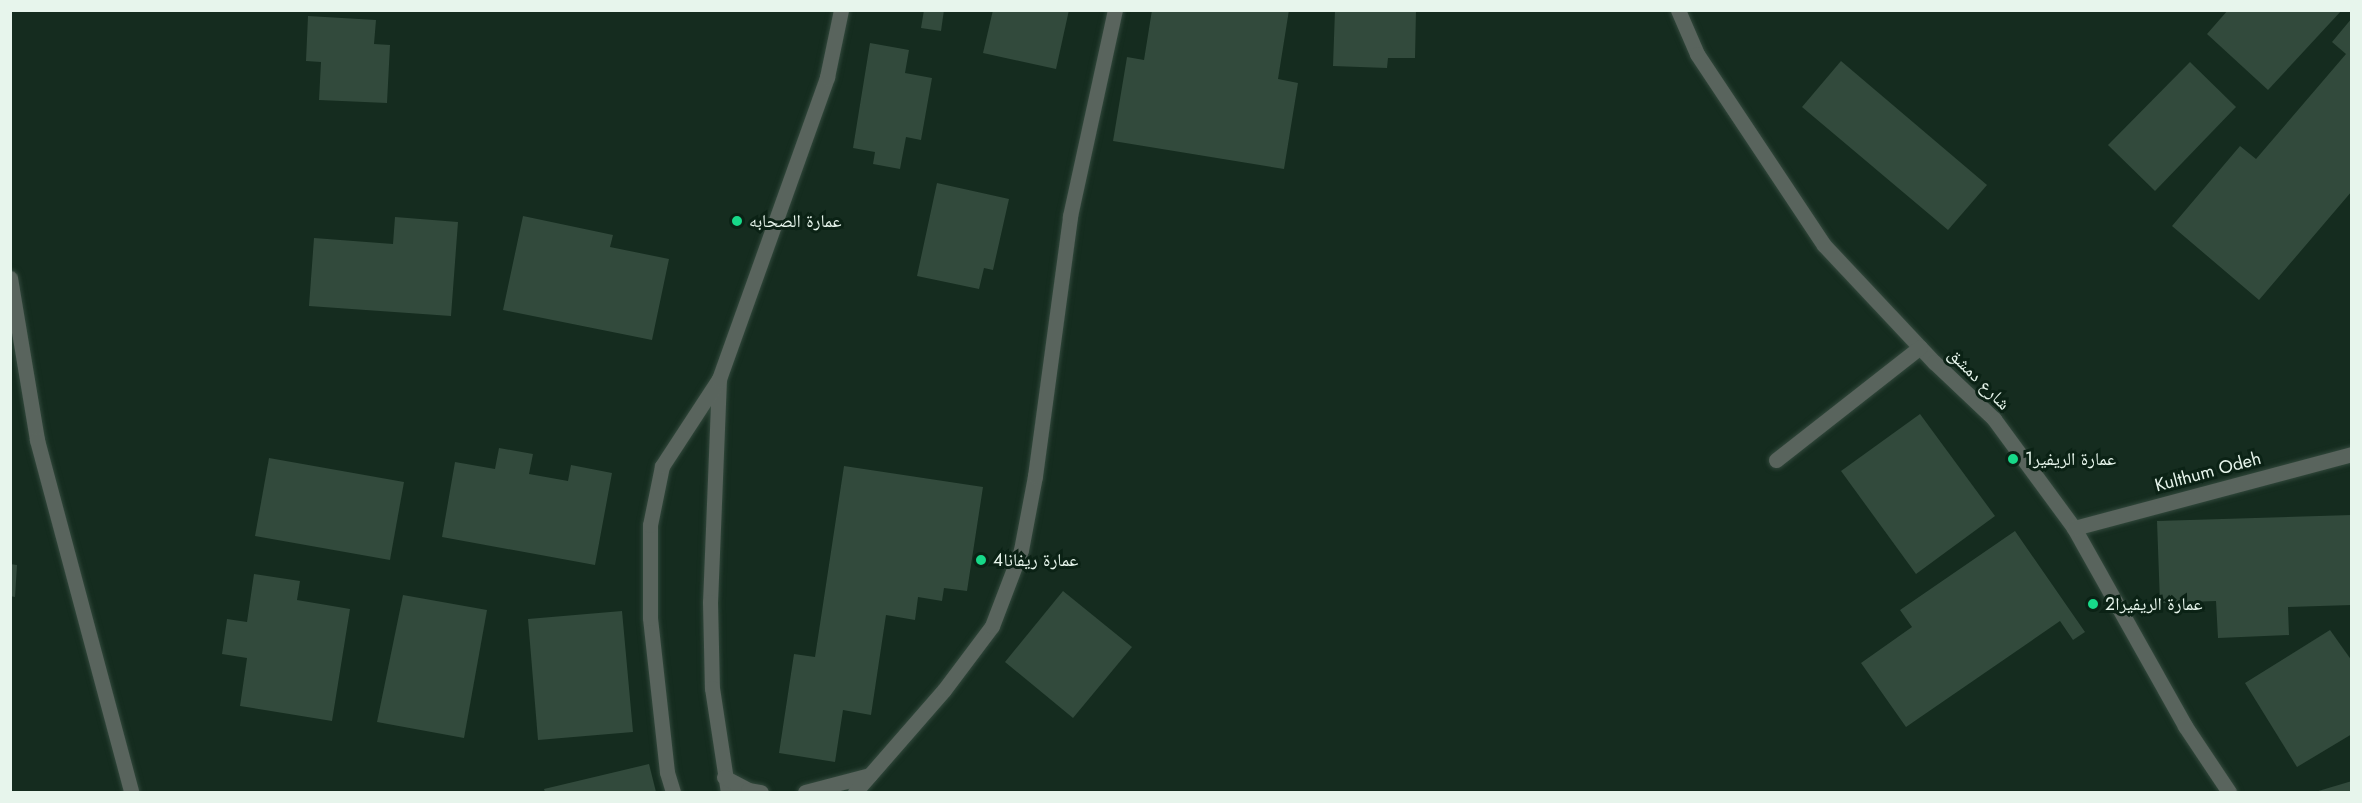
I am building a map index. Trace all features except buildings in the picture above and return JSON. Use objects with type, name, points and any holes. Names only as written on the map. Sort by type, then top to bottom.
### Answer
[{"type":"street","points":[[673,792],[667,772],[650,618],[650,525],[662,466],[719,379],[828,77],[841,10]]},
{"type":"street","points":[[855,792],[944,690],[992,626],[1021,550],[1035,476],[1070,216],[1115,10]]},
{"type":"street","name":"شارع دمشق","points":[[1678,10],[1697,54],[1824,245],[1920,347],[1994,419],[2074,528],[2185,726],[2229,792]]},
{"type":"street","points":[[10,278],[37,440],[131,792]]},
{"type":"street","points":[[1776,460],[1920,347]]},
{"type":"street","points":[[719,379],[710,602],[712,688],[728,792]]},
{"type":"street","name":"Kulthum Odeh","points":[[2074,528],[2352,454]]},
{"type":"street","points":[[805,792],[870,775]]},
{"type":"street","points":[[724,777],[748,790],[761,792]]},
{"type":"place","name":"عمارة الصحابه","points":[[737,221]]},
{"type":"place","name":"عمارة الريفير1","points":[[2013,459]]},
{"type":"place","name":"عمارة ريفانا4","points":[[981,560]]},
{"type":"place","name":"عمارة الريفيرا2","points":[[2093,604]]}]
